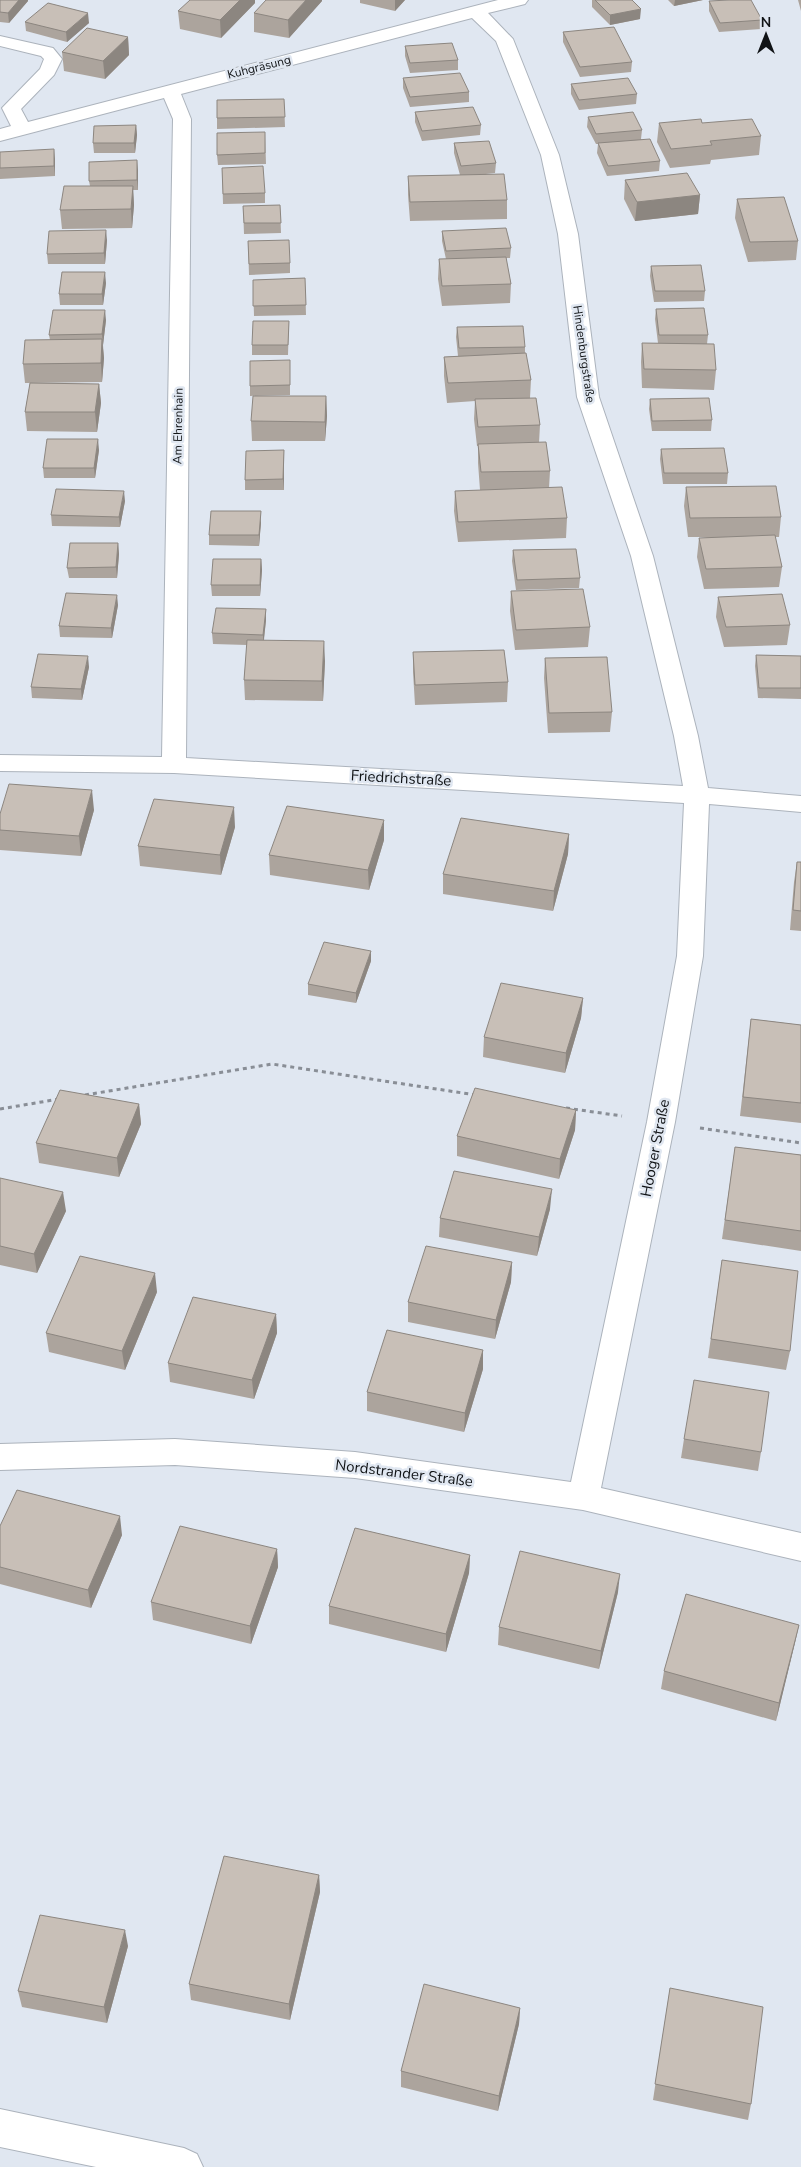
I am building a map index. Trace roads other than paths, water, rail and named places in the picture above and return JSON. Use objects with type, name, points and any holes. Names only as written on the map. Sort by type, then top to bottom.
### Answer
[{"type":"street","name":"Kuhgräsung","points":[[0,135],[519,0]]},
{"type":"street","name":"Hindenburgstraße","points":[[475,11],[504,39],[550,155],[568,234],[588,398],[642,556],[686,736],[697,795]]},
{"type":"street","points":[[0,41],[47,52],[53,59],[48,71],[11,108],[22,129]]},
{"type":"street","name":"Am Ehrenhain","points":[[170,90],[182,119],[174,765]]},
{"type":"street","name":"Friedrichstraße","points":[[0,763],[174,765],[697,795],[801,804]]},
{"type":"street","name":"Hooger Straße","points":[[583,1497],[661,1122],[690,956],[697,795]]},
{"type":"street","name":"Nordstrander Straße","points":[[0,1457],[175,1452],[355,1465],[583,1497],[801,1547]]},
{"type":"street","points":[[0,2128],[184,2167]]}]
